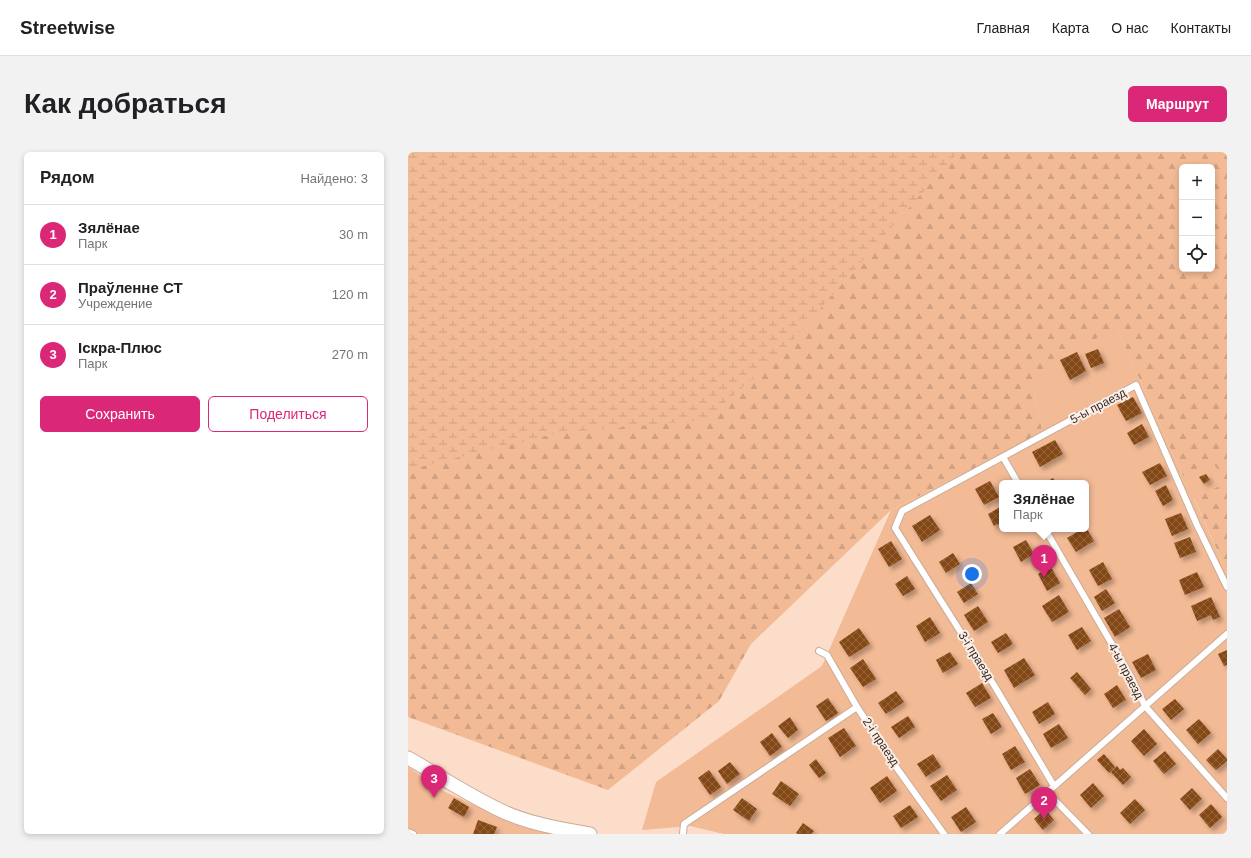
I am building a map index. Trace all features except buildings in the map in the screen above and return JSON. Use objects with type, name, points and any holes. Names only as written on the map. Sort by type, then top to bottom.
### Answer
[{"type":"street","points":[[408,758],[504,812],[554,828],[590,834]]},
{"type":"lane","name":"5-ы праезд","points":[[895,528],[902,511],[1136,385],[1197,525],[1227,587]]},
{"type":"lane","points":[[1003,457],[1016,480]]},
{"type":"lane","name":"3-і праезд","points":[[895,528],[994,685],[1054,786]]},
{"type":"lane","name":"4-ы праезд","points":[[1047,532],[1131,677],[1145,706],[1227,798]]},
{"type":"lane","points":[[1000,834],[1227,634]]},
{"type":"lane","name":"2-і праезд","points":[[818,651],[827,655],[857,707],[894,764],[944,834]]},
{"type":"lane","points":[[683,834],[684,824],[857,707]]},
{"type":"lane","points":[[1047,792],[1088,834]]},
{"type":"lane","points":[[408,832],[413,834]]},
{"type":"green space","points":[[408,152],[1227,152],[1227,572],[1194,498],[1224,483],[1183,476],[1117,329],[1033,389],[1043,434],[891,510],[751,644],[719,701],[608,790],[408,717]]},
{"type":"green space","points":[[408,152],[958,152],[778,357],[705,420],[558,433],[408,470]]},
{"type":"green space","points":[[1117,329],[1183,476],[1212,460],[1225,483],[1194,499],[1227,572],[1227,834],[724,834],[690,826],[642,830],[656,782],[822,666],[891,510],[1043,434],[1033,389],[1055,357]]},
{"type":"green space","points":[[408,767],[443,791],[524,827],[553,834],[408,834]]},
{"type":"place","name":"Зялёнае","points":[[1044,578]]},
{"type":"place","name":"Іскра-Плюс","points":[[434,798]]},
{"type":"place","name":"Праўленне СТ","points":[[1044,820]]}]
